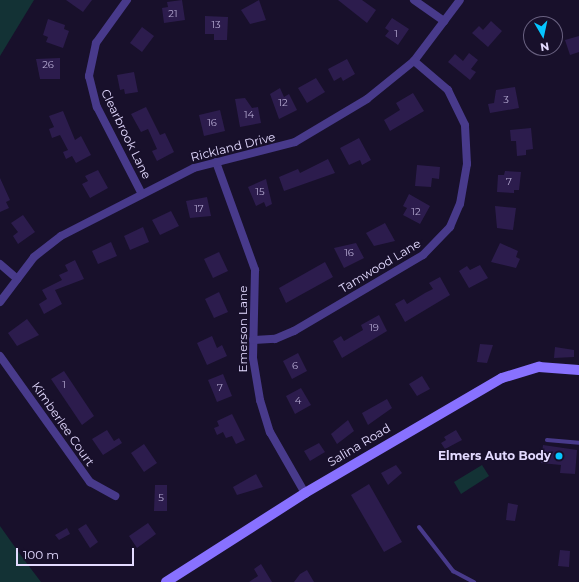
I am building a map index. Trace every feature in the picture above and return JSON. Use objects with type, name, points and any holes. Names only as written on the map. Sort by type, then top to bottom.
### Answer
[{"type":"street","name":"Clearbrook Lane","points":[[127,0],[96,43],[89,76],[97,107],[142,194]]},
{"type":"street","points":[[414,0],[444,21]]},
{"type":"street","name":"Rickland Drive","points":[[0,302],[17,279],[52,242],[190,170],[295,142],[376,94],[414,61],[460,0]]},
{"type":"street","name":"Tamwood Lane","points":[[253,340],[275,339],[294,332],[423,255],[449,230],[458,210],[467,164],[465,125],[448,90],[414,61]]},
{"type":"street","name":"Emerson Lane","points":[[216,162],[255,270],[253,340],[256,381],[265,418],[305,493]]},
{"type":"street","points":[[0,264],[17,279]]},
{"type":"street","name":"Kimberlee Court","points":[[0,356],[90,482],[115,496]]},
{"type":"street","name":"Salina Road","points":[[166,582],[305,493],[502,378],[539,367],[579,370]]},
{"type":"lane","points":[[547,440],[579,443]]},
{"type":"lane","points":[[419,527],[453,571],[474,582]]},
{"type":"green space","points":[[0,0],[34,0],[0,56]]},
{"type":"green space","points":[[482,465],[489,476],[461,494],[454,482]]},
{"type":"green space","points":[[0,526],[22,557],[41,582],[0,582]]},
{"type":"building","points":[[66,0],[92,0],[83,12]]},
{"type":"building","points":[[182,0],[185,20],[164,23],[162,8],[168,7],[167,2]]},
{"type":"building","points":[[259,0],[266,20],[250,24],[241,10]]},
{"type":"building","points":[[338,0],[362,0],[376,10],[367,23]]},
{"type":"building","points":[[205,16],[228,17],[227,40],[214,40],[214,34],[205,34]]},
{"type":"building","points":[[392,18],[409,29],[398,45],[385,36],[389,31],[385,28]]},
{"type":"building","points":[[48,19],[65,25],[64,29],[69,31],[63,48],[46,42],[48,37],[43,35]]},
{"type":"building","points":[[491,21],[502,31],[488,47],[472,33],[479,26],[483,30]]},
{"type":"building","points":[[142,27],[154,36],[142,52],[130,43]]},
{"type":"building","points":[[579,36],[579,52],[570,55],[565,40]]},
{"type":"building","points":[[469,53],[478,60],[471,69],[476,72],[470,80],[448,62],[455,54],[463,61]]},
{"type":"building","points":[[60,58],[60,79],[40,79],[36,59]]},
{"type":"building","points":[[347,59],[355,74],[343,81],[341,77],[334,81],[328,69]]},
{"type":"building","points":[[134,72],[138,92],[125,94],[124,89],[120,90],[117,75]]},
{"type":"building","points":[[316,78],[325,92],[307,103],[298,88]]},
{"type":"building","points":[[515,87],[519,108],[490,113],[488,104],[494,103],[496,90]]},
{"type":"building","points":[[280,88],[284,97],[289,94],[297,110],[279,119],[270,94]]},
{"type":"building","points":[[413,93],[424,111],[390,131],[384,120],[400,110],[396,103]]},
{"type":"building","points":[[245,98],[252,108],[258,107],[261,123],[240,127],[235,99]]},
{"type":"building","points":[[146,107],[160,135],[165,133],[174,152],[157,161],[152,151],[157,149],[148,129],[141,132],[131,114]]},
{"type":"building","points":[[220,110],[225,131],[204,136],[199,115]]},
{"type":"building","points":[[63,111],[75,140],[81,136],[91,155],[76,163],[72,156],[66,159],[63,152],[68,150],[60,135],[52,138],[49,129],[54,127],[49,116]]},
{"type":"building","points":[[531,128],[533,149],[526,150],[526,155],[517,156],[516,141],[511,141],[510,130]]},
{"type":"building","points":[[359,138],[371,160],[362,165],[360,160],[349,165],[340,148]]},
{"type":"building","points":[[328,159],[335,173],[284,191],[279,177],[298,169],[300,173]]},
{"type":"building","points":[[417,165],[440,167],[439,179],[432,178],[431,187],[415,186]]},
{"type":"building","points":[[98,170],[108,188],[90,198],[82,184],[88,181],[85,176]]},
{"type":"building","points":[[505,171],[521,172],[519,190],[514,190],[514,193],[497,192],[498,175],[504,175]]},
{"type":"building","points":[[0,178],[10,200],[6,202],[9,208],[0,212]]},
{"type":"building","points":[[266,179],[272,204],[266,207],[264,202],[256,206],[248,187]]},
{"type":"building","points":[[409,194],[430,206],[420,224],[403,215],[407,208],[403,206]]},
{"type":"building","points":[[207,197],[211,216],[190,218],[186,201]]},
{"type":"building","points":[[495,206],[516,208],[513,230],[497,228]]},
{"type":"building","points":[[171,211],[179,226],[160,235],[152,220]]},
{"type":"building","points":[[23,215],[35,232],[18,244],[13,236],[18,232],[11,223]]},
{"type":"building","points":[[385,223],[395,241],[374,246],[366,233]]},
{"type":"building","points":[[143,227],[149,242],[130,250],[124,236]]},
{"type":"building","points":[[111,242],[117,256],[98,264],[92,251]]},
{"type":"building","points":[[356,243],[364,258],[344,268],[334,248]]},
{"type":"building","points":[[500,243],[518,251],[516,257],[520,259],[516,268],[491,262]]},
{"type":"building","points":[[219,252],[228,271],[213,278],[204,259]]},
{"type":"building","points":[[75,260],[84,279],[55,290],[62,304],[44,314],[39,304],[47,299],[42,290],[62,280],[59,275],[68,271],[65,265]]},
{"type":"building","points":[[325,262],[333,277],[286,303],[279,288]]},
{"type":"building","points":[[480,265],[488,278],[469,288],[459,271],[467,266],[470,270]]},
{"type":"building","points":[[440,277],[450,295],[405,322],[395,304],[404,299],[407,304],[433,289],[429,283]]},
{"type":"building","points":[[219,292],[228,312],[214,318],[205,299]]},
{"type":"building","points":[[379,315],[387,331],[342,358],[333,341],[341,336],[344,341],[363,330],[361,325]]},
{"type":"building","points":[[27,319],[39,335],[17,346],[8,333]]},
{"type":"building","points":[[212,336],[217,348],[222,345],[227,356],[207,365],[197,343]]},
{"type":"building","points":[[480,344],[493,345],[487,363],[477,362]]},
{"type":"building","points":[[555,347],[574,350],[574,357],[554,358]]},
{"type":"building","points":[[298,353],[307,371],[292,379],[283,361]]},
{"type":"building","points":[[64,371],[94,416],[82,425],[51,379]]},
{"type":"building","points":[[223,374],[232,396],[217,402],[208,380]]},
{"type":"building","points":[[422,376],[430,389],[417,396],[409,384]]},
{"type":"building","points":[[301,388],[311,405],[295,414],[286,396]]},
{"type":"building","points":[[387,399],[392,408],[368,425],[362,413]]},
{"type":"building","points":[[232,414],[245,440],[236,444],[232,436],[226,438],[223,432],[217,435],[214,428],[219,426],[217,421]]},
{"type":"building","points":[[348,420],[354,431],[337,444],[331,434]]},
{"type":"building","points":[[107,430],[114,441],[119,438],[122,443],[103,455],[92,439]]},
{"type":"building","points":[[456,430],[462,440],[445,449],[441,443],[446,440],[444,437]]},
{"type":"building","points":[[319,443],[325,452],[310,461],[304,451]]},
{"type":"building","points":[[144,444],[157,463],[144,472],[131,453]]},
{"type":"building","name":"Elmers Auto Body","points":[[543,445],[577,450],[575,474],[560,473],[561,465],[541,463]]},
{"type":"building","points":[[396,465],[402,473],[388,485],[381,473]]},
{"type":"building","points":[[256,474],[263,487],[237,495],[233,487]]},
{"type":"building","points":[[369,484],[402,542],[384,552],[351,495]]},
{"type":"building","points":[[155,485],[167,485],[167,511],[154,511]]},
{"type":"building","points":[[508,503],[518,505],[515,521],[506,520]]},
{"type":"building","points":[[148,523],[156,534],[137,548],[129,536]]},
{"type":"building","points":[[86,524],[98,542],[90,548],[78,529]]},
{"type":"building","points":[[67,528],[70,534],[59,540],[55,535]]},
{"type":"building","points":[[560,550],[570,551],[569,567],[558,566]]},
{"type":"building","points":[[261,564],[272,582],[249,582],[258,576],[254,569]]},
{"type":"building","points":[[307,570],[314,582],[294,582],[300,574]]},
{"type":"place","name":"Elmers Auto Body","points":[[559,456]]}]
